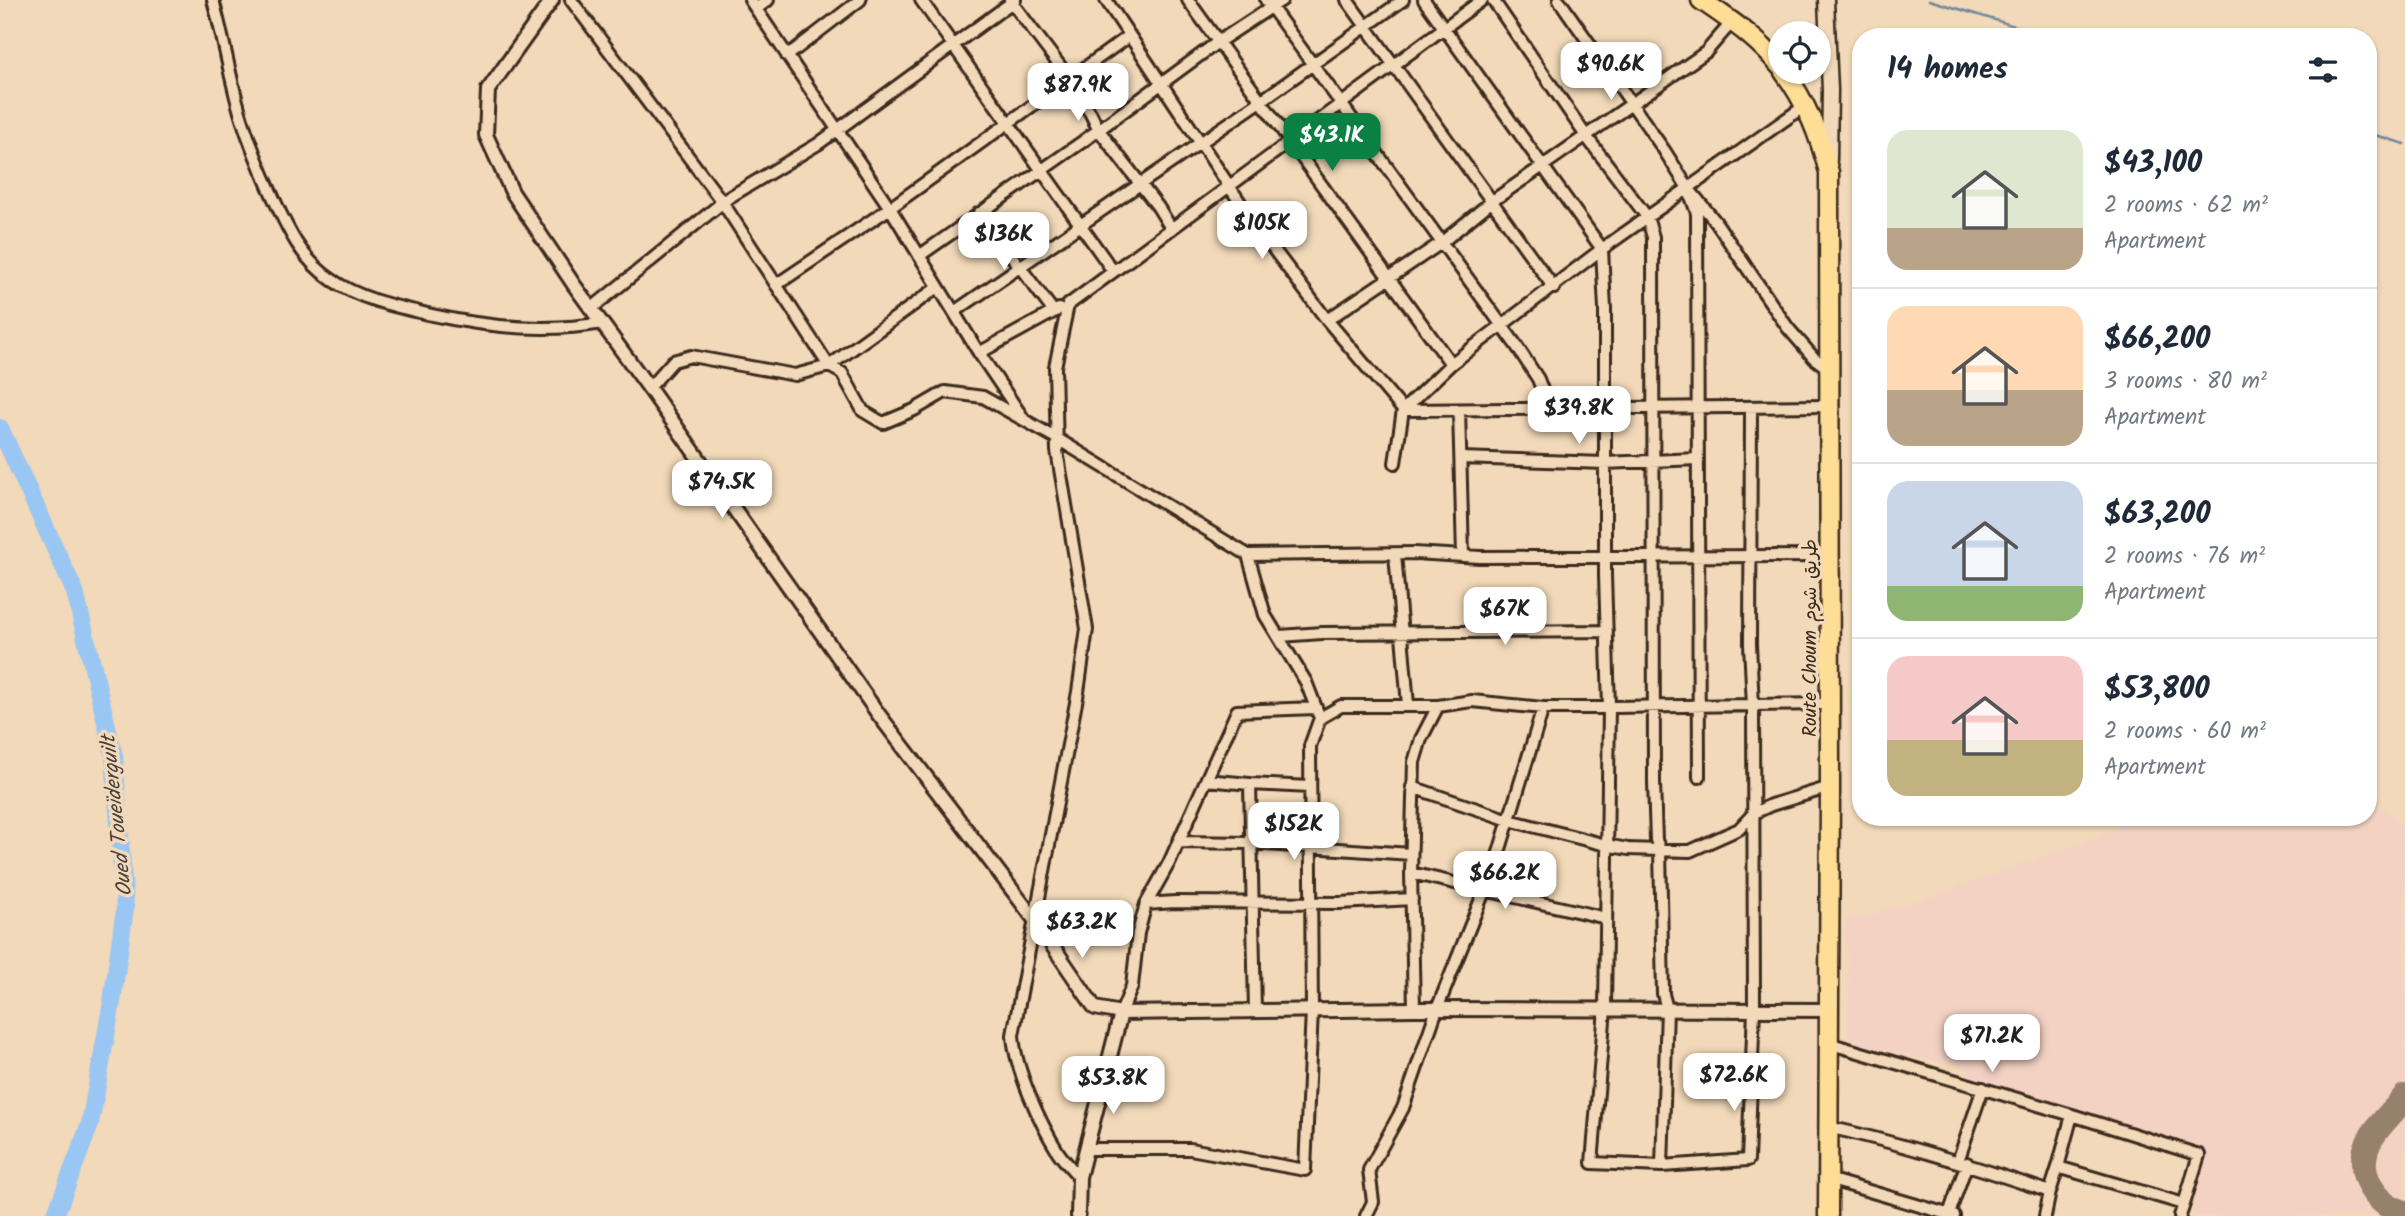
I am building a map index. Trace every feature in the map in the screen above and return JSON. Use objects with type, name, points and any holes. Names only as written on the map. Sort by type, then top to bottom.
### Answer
[{"type":"highway","points":[[1701,0],[1759,42],[1768,52]]},
{"type":"highway","name":"Route Choum طريق شوم","points":[[1792,84],[1814,122],[1829,172],[1828,1216]]},
{"type":"main road","points":[[1826,0],[1830,90],[1829,172]]},
{"type":"street","points":[[212,0],[235,96],[258,164],[291,235],[319,270],[356,294],[441,317],[535,328],[572,328],[601,323]]},
{"type":"street","points":[[552,0],[488,90],[486,135],[512,192],[591,309],[879,715],[1035,920],[1095,1008],[1121,1013],[1414,1009],[1829,1010]]},
{"type":"street","points":[[571,0],[723,203],[829,366],[842,373],[863,411],[883,423],[914,410],[945,392],[983,397],[1056,438],[1248,555],[1414,553],[1463,556],[1829,556]]},
{"type":"street","points":[[768,0],[753,4],[890,208],[979,353],[1024,420]]},
{"type":"street","points":[[921,0],[1113,271]]},
{"type":"street","points":[[1105,0],[1253,222],[1327,320],[1404,410],[1830,406]]},
{"type":"street","points":[[1188,0],[1451,364]]},
{"type":"street","points":[[919,256],[1269,4],[1282,0]]},
{"type":"street","points":[[1347,0],[1554,288]]},
{"type":"street","points":[[954,312],[1403,0]]},
{"type":"street","points":[[1424,0],[1602,249],[1609,707],[1605,1009],[1592,1163],[1662,1166],[1748,1160],[1754,1009],[1754,706],[1750,644],[1751,407]]},
{"type":"street","points":[[979,353],[1068,304],[1482,0]]},
{"type":"street","points":[[1493,0],[1586,136],[1647,217],[1653,237],[1656,840],[1660,850],[1663,994],[1667,1009],[1662,1166]]},
{"type":"street","points":[[1559,0],[1788,328],[1814,358],[1829,369]]},
{"type":"street","points":[[787,56],[856,1]]},
{"type":"street","points":[[591,309],[723,203],[838,130],[1012,1],[1069,79],[1098,129],[1171,228]]},
{"type":"street","points":[[1269,4],[1502,327],[1538,379],[1549,408]]},
{"type":"street","points":[[1327,320],[1441,243],[1491,202],[1706,52],[1732,22]]},
{"type":"street","points":[[776,285],[890,208],[1129,36]]},
{"type":"street","points":[[1395,463],[1404,410],[1451,364],[1602,249],[1806,105]]},
{"type":"street","points":[[1688,188],[1697,214],[1699,777]]},
{"type":"street","points":[[979,213],[1054,312]]},
{"type":"street","points":[[649,388],[673,361],[691,356],[795,375],[829,366],[938,286]]},
{"type":"street","points":[[1068,304],[1055,367],[1056,451],[1087,629],[1078,692],[1013,1035],[1014,1055],[1058,1153],[1079,1177]]},
{"type":"street","points":[[1459,410],[1463,556]]},
{"type":"street","points":[[1461,458],[1605,463],[1697,459]]},
{"type":"street","points":[[1395,554],[1408,705]]},
{"type":"street","points":[[1087,1149],[1190,1149],[1305,1170],[1312,1010],[1310,746],[1318,713],[1306,682],[1265,615],[1248,555]]},
{"type":"street","points":[[1280,636],[1322,633],[1607,631]]},
{"type":"street","points":[[1078,1216],[1079,1177],[1121,1013],[1132,986],[1146,904],[1178,842],[1237,711],[1318,713],[1341,706],[1438,706],[1472,702],[1544,708],[1829,704]]},
{"type":"street","points":[[1414,1009],[1412,787],[1417,751],[1438,706]]},
{"type":"street","points":[[1366,1216],[1373,1202],[1369,1170],[1403,1108],[1437,1009],[1485,890],[1544,708]]},
{"type":"street","points":[[1206,780],[1310,787]]},
{"type":"street","points":[[1250,784],[1255,1010]]},
{"type":"street","points":[[1412,787],[1509,820],[1606,845],[1628,849],[1690,851],[1739,829],[1754,813],[1830,787]]},
{"type":"street","points":[[1178,842],[1250,843],[1411,854]]},
{"type":"street","points":[[1411,873],[1606,918]]},
{"type":"street","points":[[1146,904],[1312,903],[1412,899]]},
{"type":"street","points":[[1828,1043],[2199,1155],[2180,1216]]},
{"type":"street","points":[[1828,1179],[1952,1215],[1962,1162],[1983,1088]]},
{"type":"street","points":[[2045,1216],[2072,1115]]},
{"type":"street","points":[[1828,1127],[1962,1162],[2050,1192]]},
{"type":"street","points":[[2059,1167],[2184,1204]]},
{"type":"shaded area","points":[[2377,805],[2405,825],[2405,1216],[2192,1216],[2203,1150],[1967,1075],[1966,1068],[1849,1043],[1845,922],[1933,896],[2111,832],[2118,826],[2377,826]]},
{"type":"waterway","points":[[1929,0],[2021,28]]},
{"type":"waterway","points":[[2377,136],[2405,144]]},
{"type":"waterway","name":"Oued Toueïderguilt","points":[[0,428],[75,592],[114,756],[125,908],[112,1002],[90,1124],[55,1216]]},
{"type":"taxiway","points":[[2405,1097],[2373,1134],[2365,1152],[2364,1163],[2365,1175],[2376,1195],[2384,1203],[2405,1213]]}]
